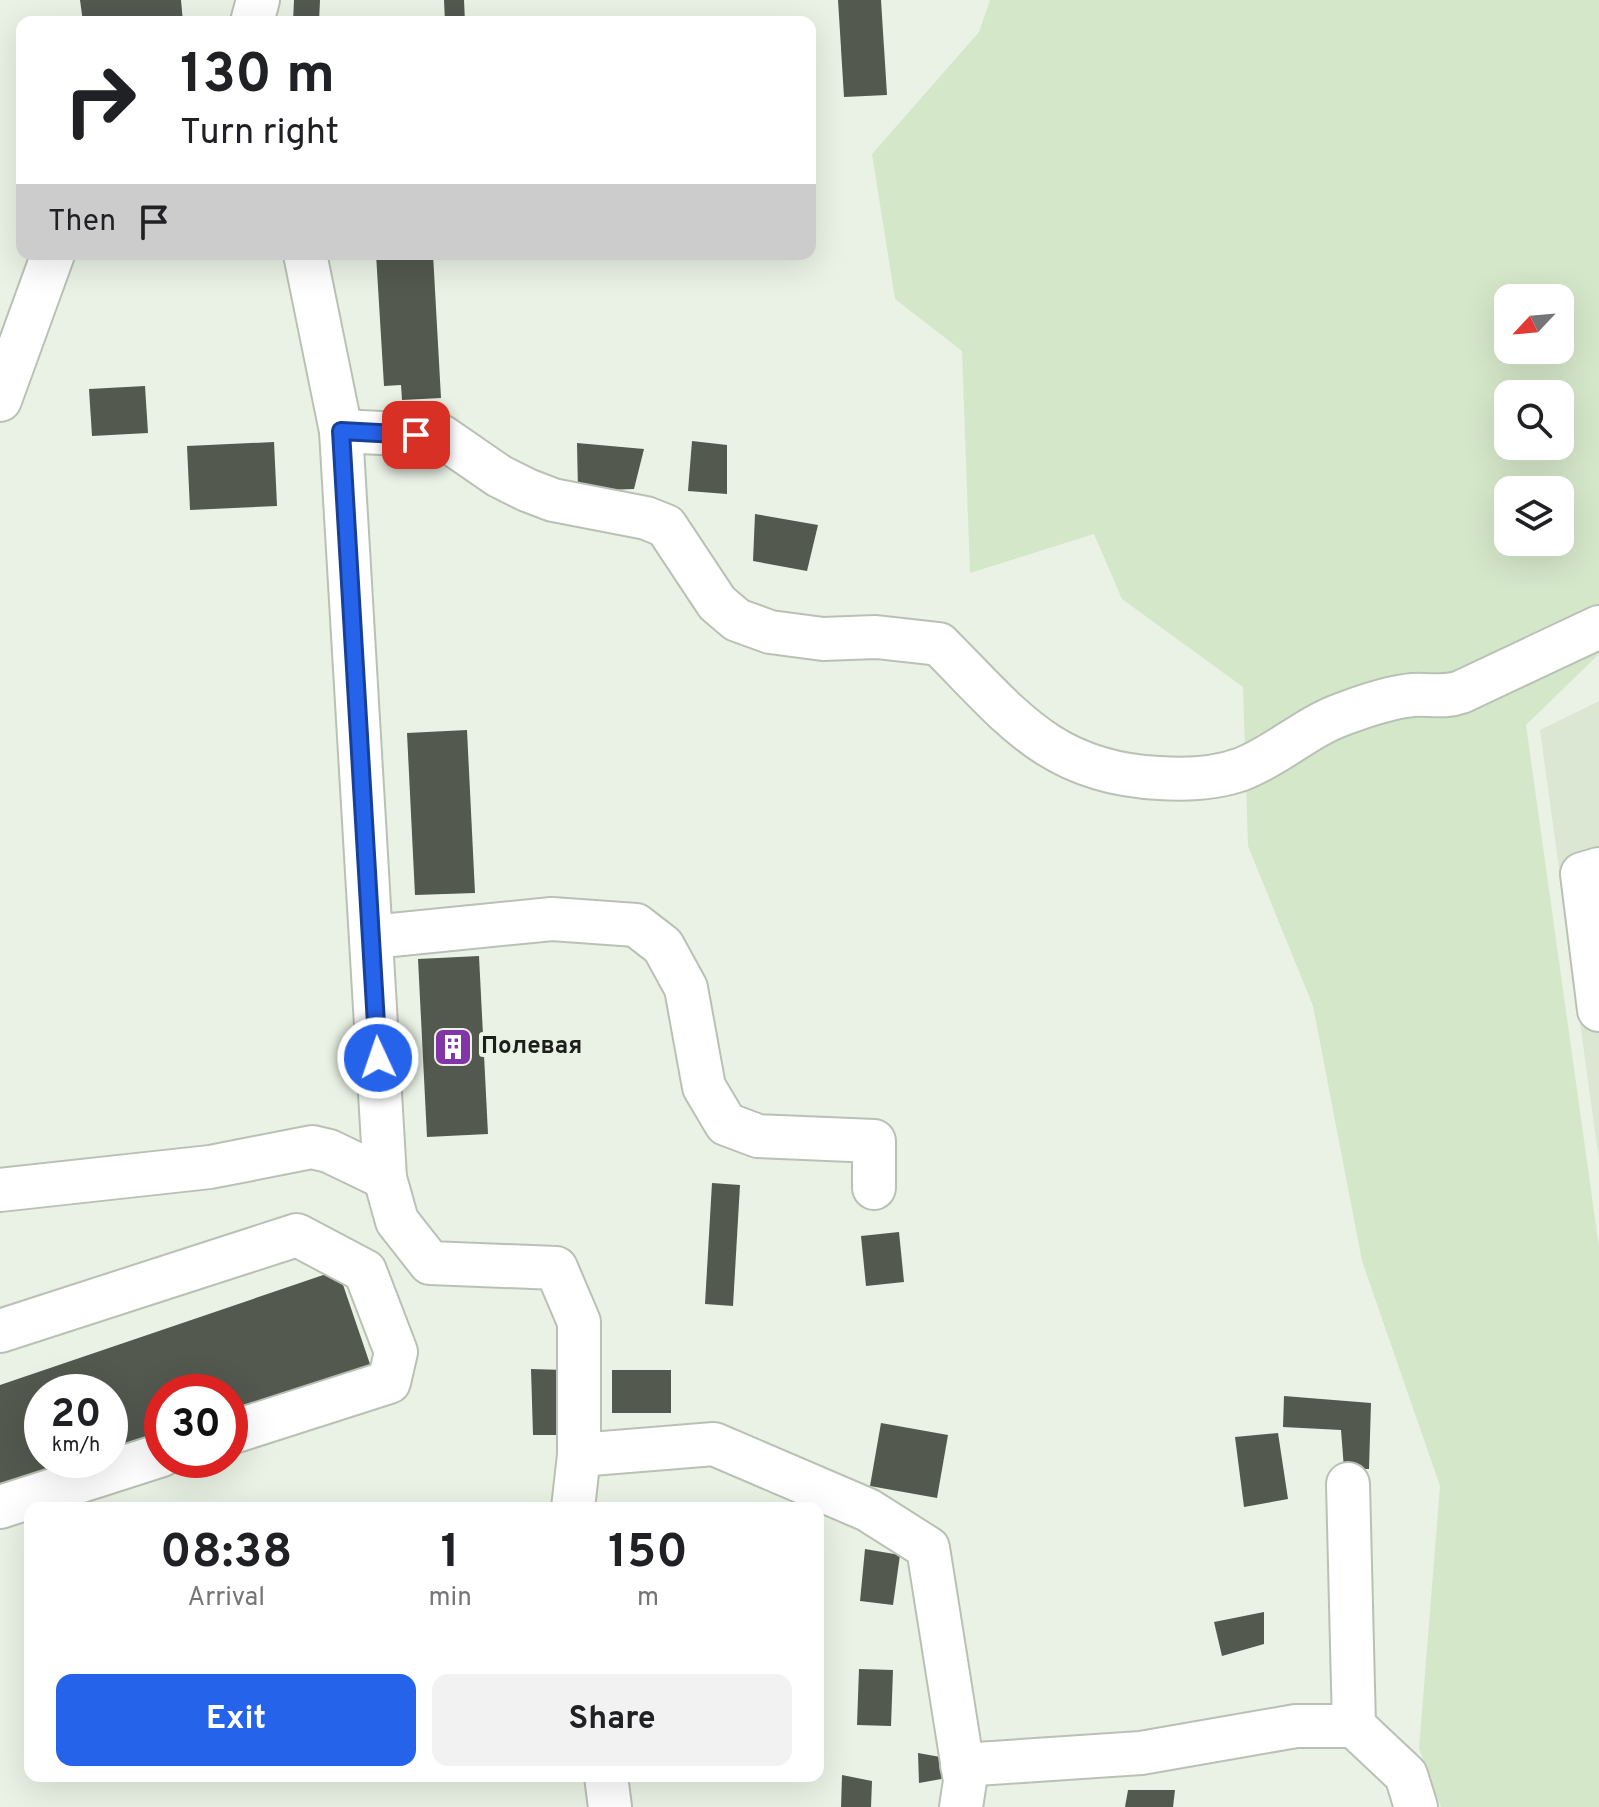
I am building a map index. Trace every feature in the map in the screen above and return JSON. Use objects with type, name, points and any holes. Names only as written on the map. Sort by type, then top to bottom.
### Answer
[{"type":"street","points":[[0,400],[51,260]]},
{"type":"street","points":[[306,260],[341,431],[385,1178],[397,1221],[430,1263],[556,1268],[579,1322],[579,1455],[574,1502]]},
{"type":"street","points":[[341,431],[441,436],[499,476],[527,490],[553,500],[646,518],[666,526],[717,603],[737,620],[770,632],[823,639],[876,637],[939,644],[985,693],[1038,739],[1071,759],[1119,775],[1216,777],[1263,760],[1304,732],[1347,712],[1412,695],[1456,694],[1599,627]]},
{"type":"street","points":[[1599,869],[1582,874],[1599,1010]]},
{"type":"street","points":[[372,937],[552,919],[636,925],[663,946],[686,988],[704,1087],[726,1124],[758,1136],[874,1141],[874,1188]]},
{"type":"street","points":[[0,1190],[210,1167],[312,1147],[329,1151],[385,1178]]},
{"type":"street","points":[[0,1331],[297,1235],[365,1271],[396,1352],[389,1382],[248,1427]]},
{"type":"street","points":[[579,1455],[714,1444],[868,1510],[928,1548],[965,1781],[961,1807]]},
{"type":"street","points":[[0,1507],[144,1461]]},
{"type":"street","points":[[1348,1484],[1354,1726]]},
{"type":"street","points":[[962,1765],[1141,1753],[1296,1726],[1354,1726],[1406,1775],[1416,1807]]},
{"type":"street","points":[[607,1782],[610,1807]]},
{"type":"shaded area","points":[[990,0],[1599,0],[1599,654],[1526,725],[1599,1247],[1599,1807],[1441,1807],[1419,1749],[1440,1486],[1362,1261],[1313,1006],[1248,846],[1243,687],[1122,599],[1094,534],[970,573],[962,351],[895,299],[872,154],[979,32]]},
{"type":"shaded area","points":[[1599,701],[1599,1161],[1540,730]]},
{"type":"building","points":[[80,0],[181,0],[182,16],[82,16]]},
{"type":"building","points":[[294,0],[320,0],[319,16],[293,16]]},
{"type":"building","points":[[444,0],[464,0],[465,16],[445,16]]},
{"type":"building","points":[[838,0],[881,0],[887,95],[844,97]]},
{"type":"building","points":[[376,260],[433,260],[441,398],[402,400],[401,385],[384,386]]},
{"type":"building","points":[[145,386],[148,433],[92,436],[89,389]]},
{"type":"building","points":[[692,441],[727,445],[727,494],[688,491]]},
{"type":"building","points":[[274,442],[277,506],[190,510],[187,446]]},
{"type":"building","points":[[577,443],[644,449],[634,489],[578,491]]},
{"type":"building","points":[[755,514],[818,525],[807,571],[753,561]]},
{"type":"building","points":[[467,730],[475,893],[415,895],[407,733]]},
{"type":"building","name":"Полевая","points":[[479,956],[488,1134],[427,1137],[418,959]]},
{"type":"building","points":[[712,1183],[740,1185],[733,1306],[705,1304]]},
{"type":"building","points":[[899,1232],[904,1282],[866,1286],[861,1236]]},
{"type":"building","points":[[338,1270],[371,1367],[248,1409],[248,1374],[144,1374],[144,1444],[128,1449],[128,1374],[32,1374]]},
{"type":"building","points":[[531,1369],[565,1370],[562,1435],[533,1435]]},
{"type":"building","points":[[612,1370],[671,1370],[671,1413],[612,1413]]},
{"type":"building","points":[[24,1377],[24,1478],[43,1478],[0,1493],[0,1385]]},
{"type":"building","points":[[1284,1396],[1371,1403],[1369,1469],[1344,1469],[1341,1430],[1283,1427]]},
{"type":"building","points":[[881,1423],[948,1435],[937,1498],[870,1486]]},
{"type":"building","points":[[1278,1433],[1288,1499],[1244,1507],[1235,1437]]},
{"type":"building","points":[[865,1549],[900,1555],[893,1605],[860,1601]]},
{"type":"building","points":[[1264,1612],[1264,1644],[1222,1656],[1214,1622]]},
{"type":"building","points":[[859,1669],[893,1670],[891,1726],[857,1725]]},
{"type":"building","points":[[918,1753],[946,1758],[947,1778],[919,1783]]},
{"type":"building","points":[[842,1775],[872,1781],[871,1807],[841,1807]]},
{"type":"building","points":[[1128,1790],[1175,1790],[1173,1807],[1125,1807]]},
{"type":"place","name":"Полевая","points":[[453,1047]]},
{"type":"route","points":[[378,1058],[341,431],[416,435]]}]
